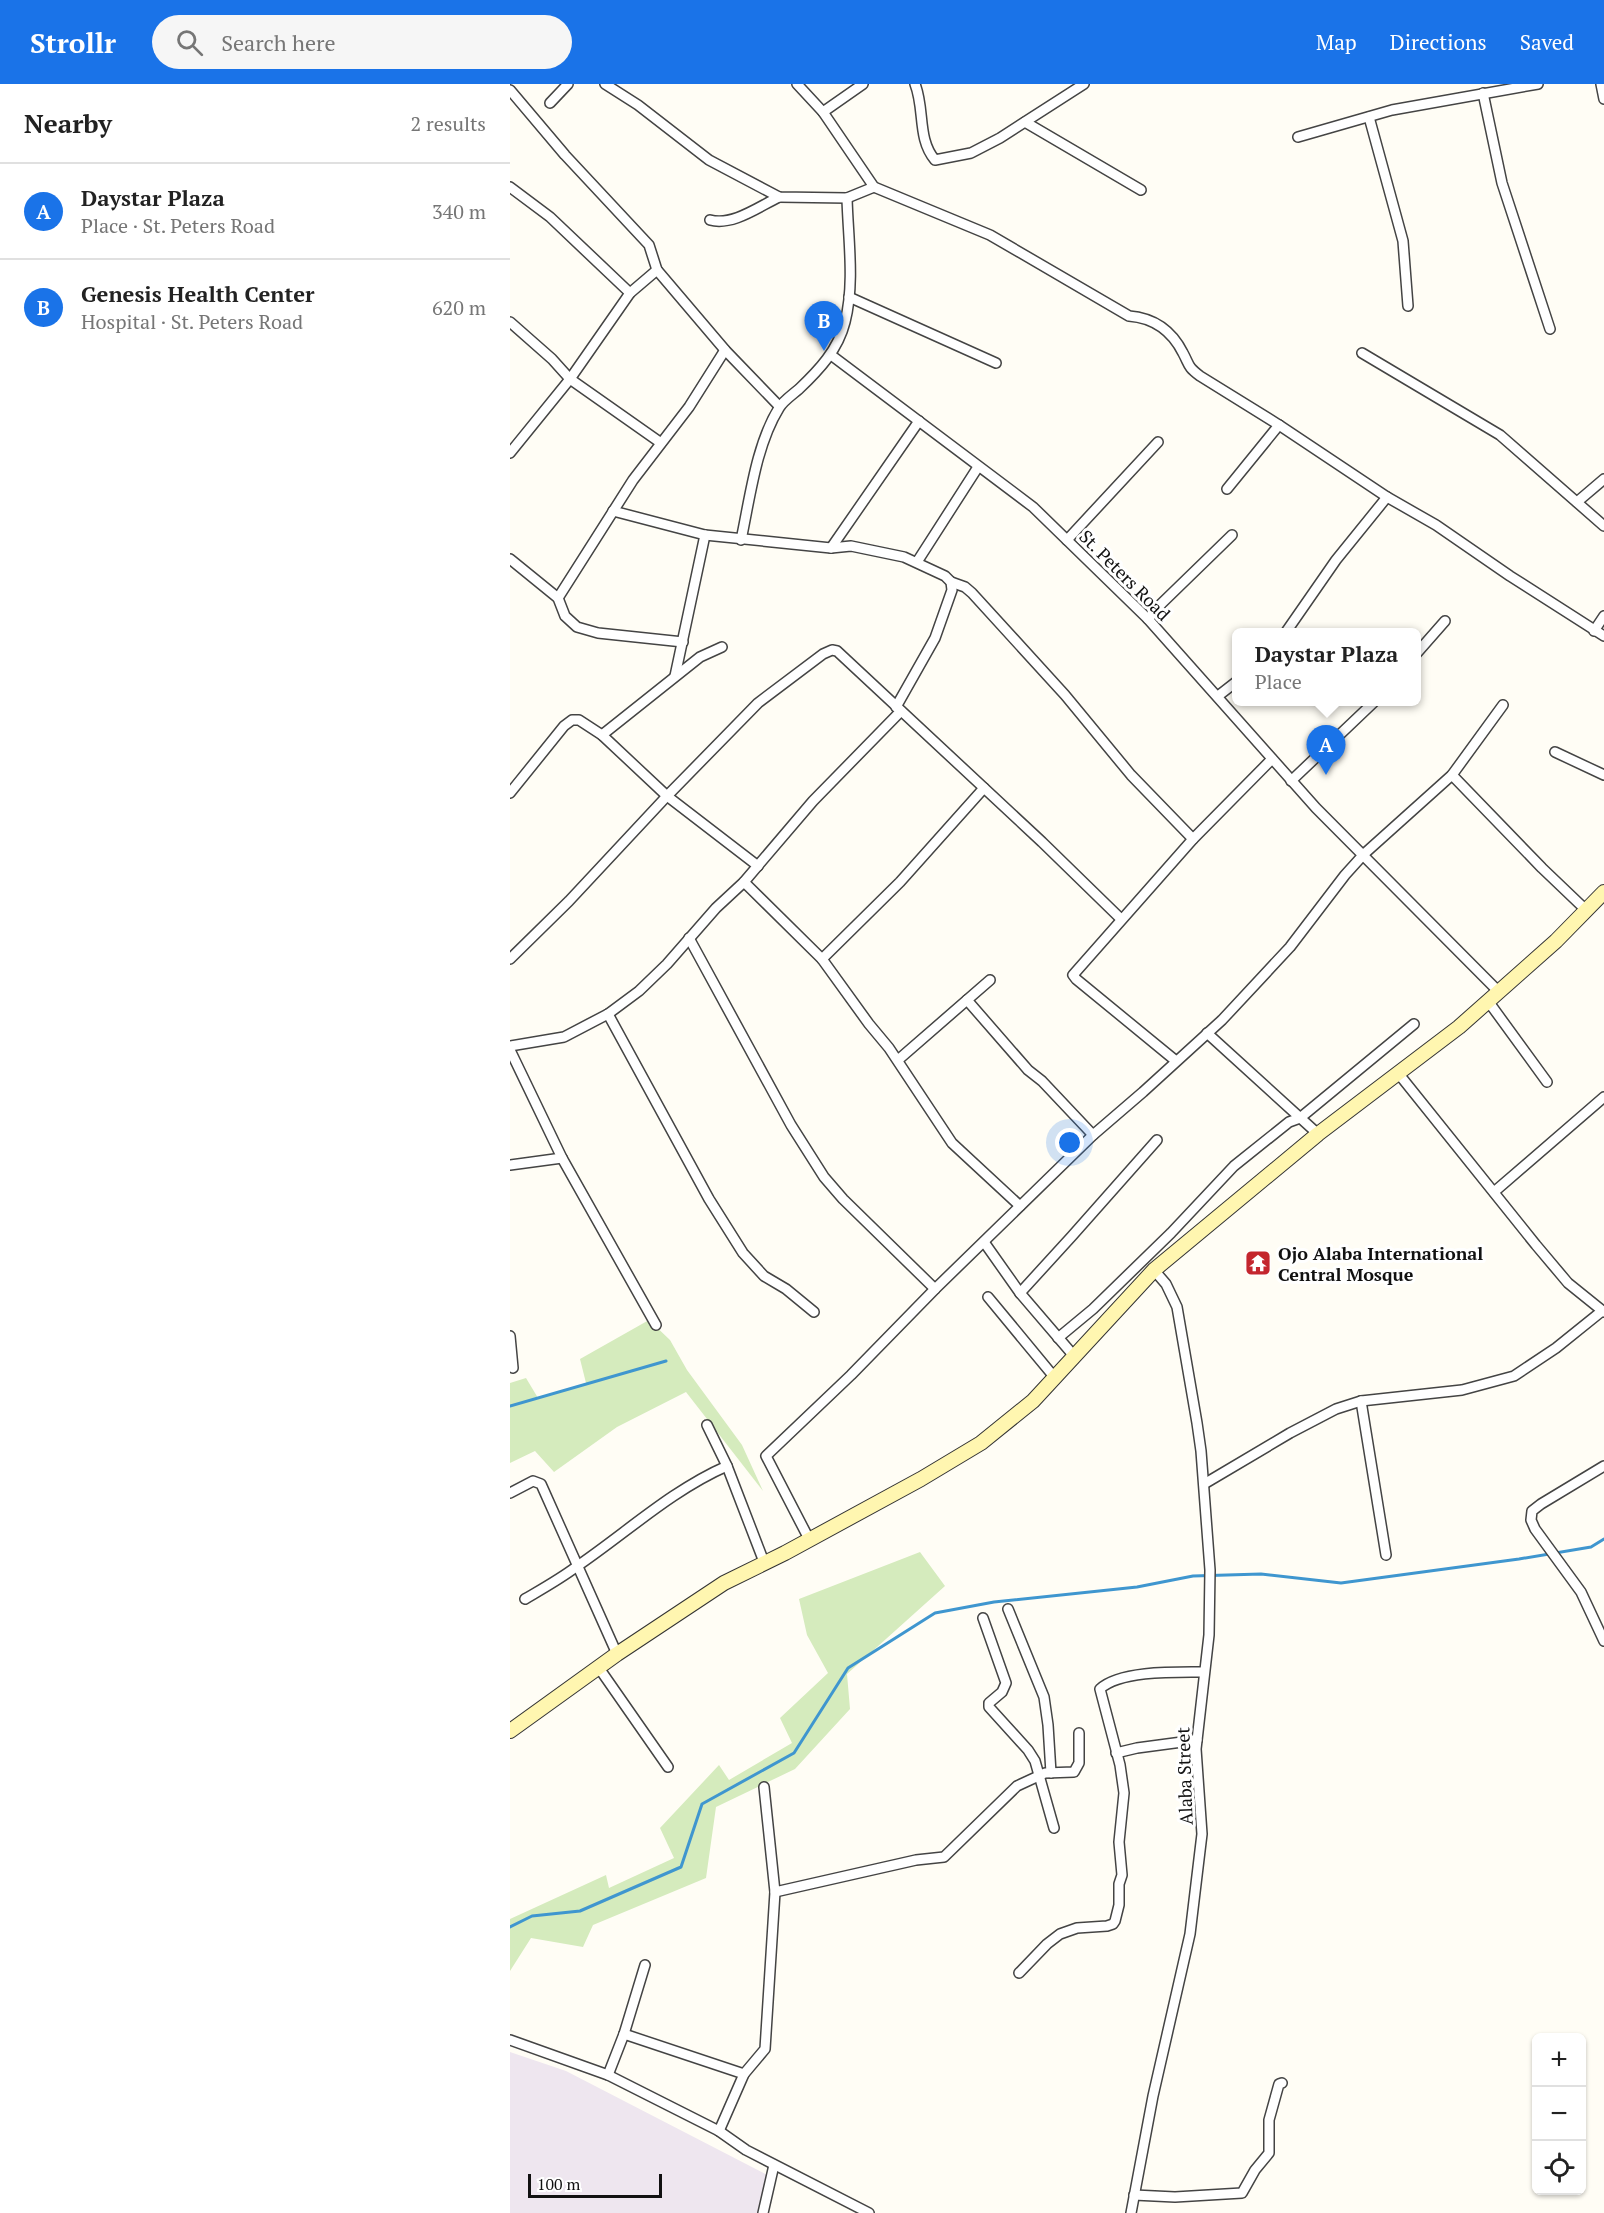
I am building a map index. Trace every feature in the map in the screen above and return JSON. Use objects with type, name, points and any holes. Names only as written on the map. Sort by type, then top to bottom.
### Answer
[{"type":"main road","points":[[510,1731],[617,1654],[724,1583],[785,1553],[921,1479],[981,1443],[1033,1401],[1154,1270],[1318,1134],[1459,1027],[1587,911],[1604,892]]},
{"type":"street","points":[[550,103],[568,84]]},
{"type":"street","points":[[605,84],[639,105],[709,160],[779,197]]},
{"type":"street","points":[[797,84],[823,112],[874,187],[990,235],[1129,316],[1152,321],[1165,329],[1176,341],[1188,367],[1387,497],[1436,525],[1604,636]]},
{"type":"street","points":[[823,112],[863,84]]},
{"type":"street","points":[[915,84],[922,116],[924,142],[935,160],[971,153],[1000,138],[1084,84]]},
{"type":"street","points":[[1298,137],[1392,110],[1538,84]]},
{"type":"street","points":[[1601,84],[1604,99]]},
{"type":"street","points":[[510,90],[565,155],[648,245],[657,270],[725,350],[779,406]]},
{"type":"street","points":[[1483,93],[1502,183],[1550,329]]},
{"type":"street","points":[[1369,117],[1403,241],[1408,306]]},
{"type":"street","points":[[1024,122],[1141,190]]},
{"type":"street","points":[[510,187],[549,217],[630,293]]},
{"type":"street","points":[[710,220],[729,221],[779,197],[847,198],[874,187]]},
{"type":"street","points":[[741,540],[756,468],[767,432],[779,406],[816,373],[831,355],[844,324],[849,297],[847,198]]},
{"type":"street","points":[[511,451],[570,379],[630,293],[657,270]]},
{"type":"street","points":[[849,297],[996,363]]},
{"type":"street","points":[[510,322],[570,379],[661,443]]},
{"type":"street","points":[[558,598],[612,511],[689,407],[725,350]]},
{"type":"street","points":[[1362,353],[1500,435],[1604,526]]},
{"type":"street","name":"St. Peters Road","points":[[831,355],[1033,507],[1148,620],[1353,847],[1364,854],[1499,992]]},
{"type":"street","points":[[831,548],[919,421]]},
{"type":"street","points":[[1227,489],[1280,425]]},
{"type":"street","points":[[1067,540],[1158,442]]},
{"type":"street","points":[[917,562],[978,466]]},
{"type":"street","points":[[1577,502],[1604,479]]},
{"type":"street","points":[[1290,628],[1336,560],[1387,497]]},
{"type":"street","points":[[612,511],[705,535],[831,548],[851,546],[917,562],[945,576],[951,582],[965,587],[1065,695],[1131,775],[1193,839]]},
{"type":"street","points":[[675,676],[705,535]]},
{"type":"street","points":[[1148,620],[1162,603],[1232,535]]},
{"type":"street","points":[[510,560],[558,598],[565,616],[577,627],[598,633],[682,642]]},
{"type":"street","points":[[656,1325],[562,1158],[510,1048],[564,1037],[608,1014],[639,991],[716,908],[744,882],[813,801],[898,709],[935,638],[952,590],[951,582]]},
{"type":"street","points":[[1594,631],[1604,616]]},
{"type":"street","points":[[1421,648],[1445,621]]},
{"type":"street","points":[[602,735],[700,657],[722,646]]},
{"type":"street","points":[[510,959],[569,901],[758,703],[823,654],[832,650],[837,651],[1121,919]]},
{"type":"street","points":[[1218,696],[1232,685]]},
{"type":"street","points":[[809,1539],[766,1455],[851,1375],[935,1289],[1093,1135],[1222,1020],[1290,947],[1345,874],[1452,775],[1503,705]]},
{"type":"street","points":[[1291,781],[1370,706]]},
{"type":"street","points":[[510,793],[564,726],[572,720],[579,720],[602,735],[668,796],[758,866]]},
{"type":"street","points":[[1555,752],[1604,775]]},
{"type":"street","points":[[1176,1061],[1076,980],[1073,975],[1193,839],[1272,759]]},
{"type":"street","points":[[1452,775],[1587,911]]},
{"type":"street","points":[[822,959],[900,882],[984,788]]},
{"type":"street","points":[[744,882],[822,959],[898,1060],[952,1143],[1020,1206]]},
{"type":"street","points":[[689,938],[791,1125],[824,1177],[843,1199],[935,1289]]},
{"type":"street","points":[[898,1060],[990,980]]},
{"type":"street","points":[[967,1000],[1028,1070],[1042,1081],[1093,1135]]},
{"type":"street","points":[[1488,1001],[1547,1082]]},
{"type":"street","points":[[608,1014],[709,1199],[743,1254],[764,1276],[786,1289],[814,1312]]},
{"type":"street","points":[[1058,1338],[1093,1309],[1171,1233],[1233,1166],[1289,1122],[1300,1118],[1414,1024]]},
{"type":"street","points":[[1207,1033],[1318,1134]]},
{"type":"street","points":[[1204,1484],[1290,1433],[1336,1409],[1361,1401],[1462,1390],[1514,1376],[1556,1348],[1603,1311],[1568,1283],[1398,1073]]},
{"type":"street","points":[[1494,1192],[1604,1097]]},
{"type":"street","points":[[1020,1293],[1157,1140]]},
{"type":"street","points":[[510,1165],[562,1158]]},
{"type":"street","points":[[984,1242],[1020,1293],[1074,1356]]},
{"type":"street","name":"Alaba Street","points":[[1131,2213],[1153,2096],[1190,1934],[1202,1834],[1197,1740],[1209,1635],[1210,1575],[1197,1423],[1177,1307],[1166,1284],[1154,1270]]},
{"type":"street","points":[[988,1297],[1055,1378]]},
{"type":"street","points":[[510,1336],[513,1368]]},
{"type":"street","points":[[1361,1401],[1386,1555]]},
{"type":"street","points":[[708,1425],[767,1561]]},
{"type":"street","points":[[525,1599],[577,1567],[698,1481],[727,1466]]},
{"type":"street","points":[[1604,1466],[1541,1504],[1532,1511],[1531,1520],[1535,1529],[1581,1592],[1604,1641]]},
{"type":"street","points":[[510,1494],[533,1481],[541,1484],[617,1654]]},
{"type":"street","points":[[1008,1609],[1044,1697],[1048,1725],[1046,1773],[1054,1828]]},
{"type":"street","points":[[983,1618],[1006,1683],[1002,1692],[989,1703],[989,1707],[1046,1773]]},
{"type":"street","points":[[599,1668],[668,1767]]},
{"type":"street","points":[[1019,1973],[1060,1934],[1077,1928],[1107,1926],[1115,1921],[1122,1875],[1119,1842],[1124,1806],[1122,1776],[1100,1689],[1150,1673],[1204,1672]]},
{"type":"street","points":[[775,1892],[916,1860],[944,1857],[1017,1786],[1046,1773],[1069,1773],[1077,1769],[1079,1733]]},
{"type":"street","points":[[1116,1753],[1197,1740]]},
{"type":"street","points":[[719,2131],[744,2074],[765,2049],[775,1892],[764,1787]]},
{"type":"street","points":[[608,2075],[624,2034],[645,1965]]},
{"type":"street","points":[[624,2034],[744,2074]]},
{"type":"street","points":[[510,2040],[608,2075],[719,2131],[746,2150],[869,2213]]},
{"type":"street","points":[[1134,2195],[1174,2198],[1242,2193],[1255,2170],[1269,2153],[1271,2107],[1279,2084],[1282,2083]]},
{"type":"street","points":[[763,2213],[774,2165]]},
{"type":"shaded area","points":[[510,2052],[566,2071],[773,2178],[765,2213],[510,2213]]},
{"type":"green space","points":[[649,1320],[670,1340],[687,1370],[742,1445],[763,1491],[686,1392],[617,1427],[554,1472],[535,1451],[510,1463],[510,1383],[526,1378],[538,1398],[586,1383],[580,1359]]},
{"type":"green space","points":[[920,1552],[945,1586],[847,1674],[850,1709],[795,1769],[716,1807],[706,1878],[593,1925],[583,1947],[531,1938],[510,1971],[510,1919],[606,1875],[609,1888],[674,1858],[660,1828],[719,1765],[729,1780],[792,1743],[780,1718],[828,1673],[807,1635],[799,1599]]},
{"type":"waterway","points":[[510,1406],[666,1361]]},
{"type":"waterway","points":[[510,1927],[532,1916],[580,1911],[681,1867],[702,1804],[794,1753],[848,1668],[935,1613],[994,1602],[1137,1587],[1193,1576],[1261,1574],[1341,1583],[1591,1547],[1604,1539]]},
{"type":"place","name":"Genesis Health Center","points":[[824,351]]},
{"type":"place","name":"Daystar Plaza","points":[[1326,775]]},
{"type":"place","name":"Ojo Alaba International Central Mosque","points":[[1258,1263]]}]
